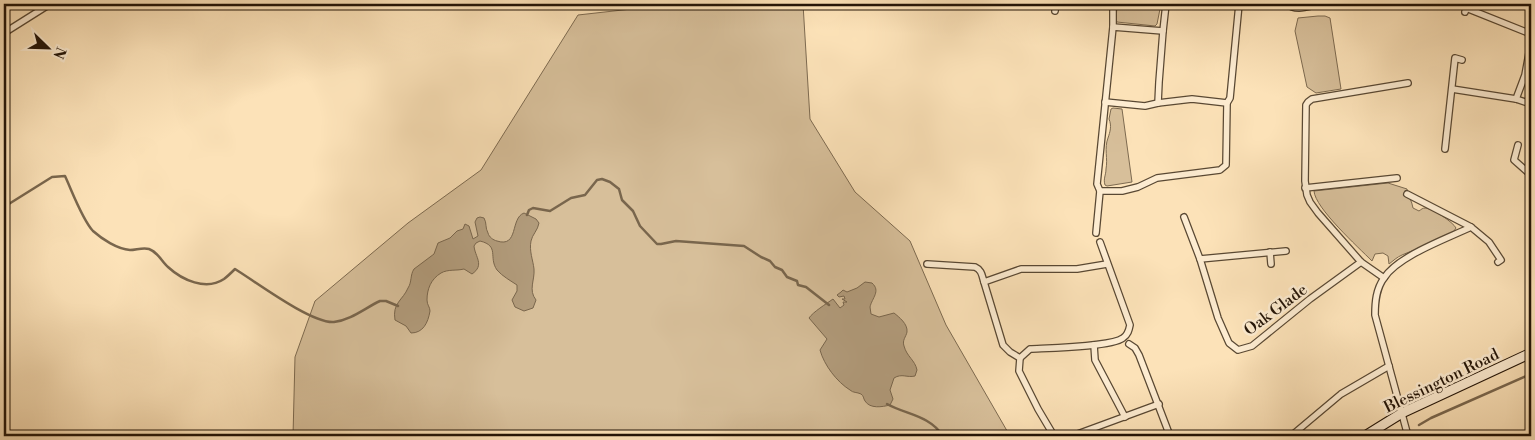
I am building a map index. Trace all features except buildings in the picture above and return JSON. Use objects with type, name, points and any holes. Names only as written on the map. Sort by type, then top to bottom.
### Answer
[{"type":"main road","name":"Blessington Road","points":[[1365,436],[1402,413],[1531,352]]},
{"type":"street","points":[[4,33],[50,4]]},
{"type":"street","points":[[1055,12],[1056,4]]},
{"type":"street","points":[[1096,233],[1100,191],[1097,184],[1113,28],[1113,4]]},
{"type":"street","points":[[1158,103],[1166,4]]},
{"type":"street","points":[[1100,191],[1122,191],[1138,187],[1157,178],[1220,170],[1226,166],[1227,104],[1230,98],[1239,4]]},
{"type":"street","points":[[1290,6],[1297,9],[1320,4]]},
{"type":"street","points":[[1465,12],[1466,8],[1531,34]]},
{"type":"street","points":[[1113,28],[1163,31]]},
{"type":"street","points":[[1516,100],[1531,42]]},
{"type":"street","points":[[1444,149],[1455,58],[1462,60]]},
{"type":"street","points":[[1384,278],[1360,262],[1310,202],[1305,188],[1305,110],[1306,105],[1312,99],[1408,83]]},
{"type":"street","points":[[1452,89],[1531,104]]},
{"type":"street","points":[[1105,102],[1145,106],[1192,99],[1227,104]]},
{"type":"street","points":[[1518,145],[1514,160],[1531,175]]},
{"type":"street","points":[[1305,188],[1397,178]]},
{"type":"street","points":[[1407,194],[1471,227],[1489,242],[1501,260],[1498,262]]},
{"type":"street","name":"Oak Glade","points":[[1184,217],[1200,259],[1218,318],[1229,343],[1238,350],[1252,346],[1360,262]]},
{"type":"street","points":[[1408,436],[1374,315],[1376,295],[1384,278],[1401,260],[1471,227]]},
{"type":"street","points":[[1054,436],[1038,409],[1020,371],[1020,358],[1030,349],[1094,345],[1119,340],[1126,335],[1130,325],[1100,242]]},
{"type":"street","points":[[1200,259],[1286,251]]},
{"type":"street","points":[[1270,252],[1271,264]]},
{"type":"street","points":[[927,264],[975,267],[979,269],[1003,345],[1020,358]]},
{"type":"street","points":[[984,282],[1021,269],[1077,269],[1107,264]]},
{"type":"street","points":[[1129,344],[1135,348],[1139,355],[1170,436]]},
{"type":"street","points":[[1094,345],[1095,360],[1125,417]]},
{"type":"street","points":[[1291,436],[1341,394],[1389,366]]},
{"type":"street","points":[[1072,436],[1159,404]]},
{"type":"shaded area","points":[[676,4],[803,4],[810,119],[855,192],[910,241],[946,325],[1010,436],[293,436],[295,357],[315,301],[408,223],[481,170],[578,15]]},
{"type":"shaded area","points":[[1120,4],[1161,4],[1157,24],[1155,26],[1117,22],[1117,6]]},
{"type":"shaded area","points":[[1318,16],[1330,18],[1341,89],[1316,93],[1307,87],[1295,31],[1298,18]]},
{"type":"shaded area","points":[[1111,109],[1122,109],[1132,182],[1107,186],[1104,181],[1106,146],[1110,129],[1109,119]]},
{"type":"shaded area","points":[[1388,183],[1407,189],[1413,208],[1419,211],[1426,208],[1433,211],[1447,219],[1456,228],[1446,237],[1408,252],[1389,264],[1388,256],[1383,253],[1375,254],[1372,261],[1329,217],[1316,198],[1314,191]]},
{"type":"shaded area","points":[[524,213],[536,219],[539,223],[531,245],[534,269],[532,292],[536,300],[533,308],[524,311],[515,307],[512,300],[517,291],[517,285],[497,270],[493,261],[492,249],[486,243],[480,241],[474,246],[479,264],[476,271],[472,274],[464,269],[446,271],[432,281],[427,296],[430,310],[429,315],[422,329],[411,333],[406,326],[395,320],[396,306],[409,286],[414,269],[434,254],[438,243],[450,238],[457,231],[463,229],[465,224],[469,226],[473,239],[478,236],[475,222],[480,217],[484,218],[490,237],[496,241],[504,242],[512,237],[517,220]]},
{"type":"shaded area","points":[[865,282],[872,283],[876,289],[870,307],[871,314],[879,317],[894,313],[905,324],[907,332],[904,346],[917,370],[915,376],[894,378],[890,390],[893,399],[890,405],[876,407],[867,404],[860,393],[851,391],[836,378],[820,350],[827,339],[809,318],[833,299],[840,308],[844,305],[843,302],[847,302],[842,299],[845,299],[844,296],[839,297],[837,295],[843,290],[847,292],[857,288]]},
{"type":"waterway","points":[[4,207],[52,177],[65,176],[81,212],[93,231],[120,248],[130,250],[147,248],[152,250],[168,267],[187,280],[210,284],[224,279],[235,269],[299,310],[324,321],[334,322],[346,319],[380,301],[386,301],[398,306]]},
{"type":"waterway","points":[[527,215],[529,210],[533,208],[550,211],[571,198],[585,195],[597,180],[602,179],[619,189],[622,200],[633,211],[640,226],[657,244],[676,241],[744,246],[770,261],[775,267],[782,270],[787,277],[797,281],[798,285],[806,287],[829,305]]},
{"type":"waterway","points":[[1419,425],[1531,374]]},
{"type":"waterway","points":[[887,404],[917,416],[931,424],[943,436]]}]
